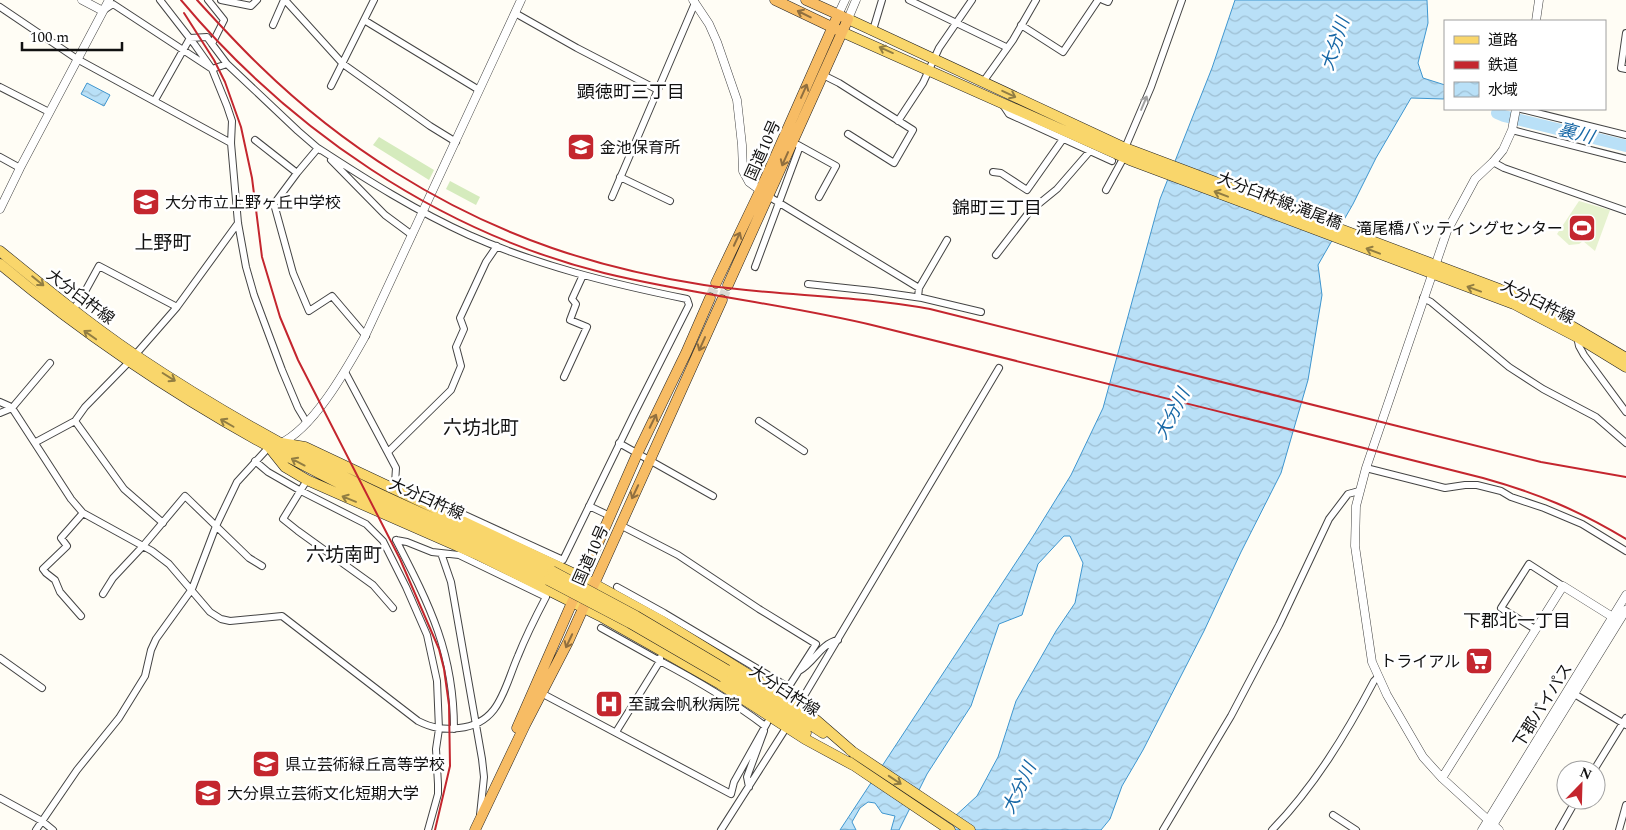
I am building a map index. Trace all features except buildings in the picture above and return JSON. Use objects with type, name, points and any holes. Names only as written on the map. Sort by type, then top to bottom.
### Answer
[{"type":"highway","points":[[776,0],[837,30]]},
{"type":"highway","points":[[806,0],[843,17]]},
{"type":"highway","name":"国道10号","points":[[728,286],[764,193],[843,17]]},
{"type":"highway","name":"国道10号","points":[[716,283],[764,193],[796,145],[823,75],[837,30]]},
{"type":"highway","name":"国道10号","points":[[480,819],[508,750],[638,452],[686,353],[710,298]]},
{"type":"highway","name":"国道10号","points":[[475,830],[584,608],[722,300]]},
{"type":"main road","points":[[843,17],[934,58],[1128,154]]},
{"type":"main road","points":[[837,30],[1000,102],[1128,154]]},
{"type":"main road","name":"大分臼杵線;滝尾橋","points":[[1128,154],[1434,269]]},
{"type":"main road","name":"大分臼杵線","points":[[0,251],[132,358],[198,407],[269,447],[361,494],[476,546],[550,576]]},
{"type":"main road","name":"大分臼杵線","points":[[0,264],[68,319],[132,358],[281,443],[365,487],[550,576],[630,623],[725,674],[795,719],[853,765],[950,830]]},
{"type":"main road","name":"大分臼杵線","points":[[1434,269],[1514,304],[1577,337],[1626,366]]},
{"type":"main road","name":"大分臼杵線","points":[[1434,269],[1515,295],[1534,304],[1626,358]]},
{"type":"main road","points":[[281,443],[305,447],[429,502],[665,618],[730,663],[795,719]]},
{"type":"main road","points":[[269,447],[285,467],[307,480],[480,556],[573,602],[720,684],[795,719],[854,753],[970,830]]},
{"type":"street","points":[[82,0],[103,11]]},
{"type":"street","points":[[0,209],[109,0]]},
{"type":"street","points":[[160,0],[212,69],[232,121],[231,143],[238,223],[246,267],[254,295],[298,408],[307,423]]},
{"type":"street","points":[[208,0],[224,20],[212,44]]},
{"type":"street","points":[[221,0],[251,6],[257,0]]},
{"type":"street","points":[[273,25],[285,0],[343,64],[430,126],[456,142]]},
{"type":"street","points":[[331,86],[374,0]]},
{"type":"street","points":[[36,830],[77,770],[119,718],[145,676],[156,638],[192,589],[216,526],[237,482],[269,447],[281,443],[298,433],[345,372],[366,336],[521,0]]},
{"type":"street","points":[[843,17],[845,0]]},
{"type":"street","points":[[843,17],[856,0]]},
{"type":"street","points":[[873,30],[882,0]]},
{"type":"street","points":[[909,0],[1006,47]]},
{"type":"street","points":[[898,121],[923,82],[938,48],[972,0]]},
{"type":"street","points":[[983,82],[1036,0]]},
{"type":"street","points":[[1021,25],[1063,52],[1098,0]]},
{"type":"street","points":[[1103,0],[1108,2],[1109,0]]},
{"type":"street","points":[[1106,190],[1128,154],[1182,0]]},
{"type":"street","points":[[1536,20],[1539,0]]},
{"type":"street","points":[[612,197],[694,2]]},
{"type":"street","points":[[694,2],[709,24],[718,42],[737,100],[743,171],[749,182],[919,288]]},
{"type":"street","points":[[103,11],[113,4],[212,69]]},
{"type":"street","points":[[0,7],[77,59],[231,143]]},
{"type":"street","points":[[515,13],[576,48],[658,90]]},
{"type":"street","points":[[364,20],[480,90]]},
{"type":"street","points":[[1626,33],[1621,68],[1626,70]]},
{"type":"street","points":[[190,38],[207,37],[227,64],[318,148],[385,216],[412,235]]},
{"type":"street","points":[[155,100],[190,38]]},
{"type":"street","points":[[212,69],[227,64]]},
{"type":"street","points":[[823,75],[913,130],[894,163],[848,134]]},
{"type":"street","points":[[0,87],[49,112]]},
{"type":"street","points":[[1000,102],[1009,114],[1112,161]]},
{"type":"street","points":[[1492,826],[1442,778],[1417,749],[1378,677],[1372,662],[1355,546],[1356,506],[1358,491],[1447,231],[1475,179],[1503,150],[1512,130],[1518,110]]},
{"type":"street","points":[[1522,110],[1626,135]]},
{"type":"street","points":[[1512,130],[1626,159]]},
{"type":"street","points":[[993,172],[1001,173],[1027,190],[1063,139]]},
{"type":"street","points":[[255,140],[297,173]]},
{"type":"street","points":[[755,267],[780,203],[796,145],[836,166],[820,197]]},
{"type":"street","points":[[318,148],[274,204],[293,273],[309,311],[332,296],[366,336]]},
{"type":"street","points":[[318,148],[423,212],[497,246],[615,284],[687,299],[689,305],[619,443],[563,560],[429,502],[396,483],[396,468],[345,372]]},
{"type":"street","points":[[996,254],[1030,212],[1057,189],[1090,151]]},
{"type":"street","points":[[0,157],[20,168]]},
{"type":"street","points":[[1493,162],[1504,168],[1626,211]]},
{"type":"street","points":[[620,177],[670,201]]},
{"type":"street","points":[[36,442],[75,421],[177,307],[238,223]]},
{"type":"street","points":[[918,297],[919,288],[947,240]]},
{"type":"street","points":[[388,452],[451,390],[461,366],[456,347],[464,330],[460,318],[486,262],[497,246]]},
{"type":"street","points":[[73,310],[82,298],[99,266],[177,307]]},
{"type":"street","points":[[564,377],[587,327],[570,320],[576,304],[572,299],[583,275]]},
{"type":"street","points":[[808,284],[918,297],[980,312]]},
{"type":"street","points":[[1423,298],[1431,302],[1514,371],[1543,389],[1596,417],[1626,443]]},
{"type":"street","points":[[1577,337],[1579,346],[1584,354],[1626,412]]},
{"type":"street","points":[[0,413],[12,408],[50,362]]},
{"type":"street","points":[[721,830],[795,719],[838,640],[999,368]]},
{"type":"street","points":[[0,402],[12,408],[36,442],[71,499],[83,513],[143,546],[169,564],[210,612],[221,619],[230,621],[282,616],[418,721],[439,730],[454,729],[476,726],[487,718],[497,706],[518,655],[546,597],[471,559],[459,555],[432,552],[407,542],[396,540],[430,608],[442,640],[451,678],[454,729]]},
{"type":"street","points":[[75,421],[124,489],[163,523]]},
{"type":"street","points":[[759,421],[804,451]]},
{"type":"street","points":[[619,443],[713,496]]},
{"type":"street","points":[[255,461],[268,472],[301,491],[366,524],[383,541],[406,587],[427,635],[437,681],[439,730],[436,749],[438,794],[428,830]]},
{"type":"street","points":[[1366,468],[1444,488],[1465,484],[1501,491],[1511,497],[1582,524],[1626,551]]},
{"type":"street","points":[[307,480],[282,518],[373,585],[393,608]]},
{"type":"street","points":[[1163,830],[1231,716],[1279,625],[1329,519],[1348,494],[1358,491]]},
{"type":"street","points":[[103,594],[113,578],[185,496],[249,558],[262,566]]},
{"type":"street","points":[[589,506],[610,516]]},
{"type":"street","points":[[81,616],[60,592],[54,580],[43,569],[67,546],[61,538],[83,513]]},
{"type":"street","points":[[617,587],[665,618],[787,689],[816,644],[678,556],[620,525]]},
{"type":"street","points":[[441,553],[451,582],[484,776],[480,819]]},
{"type":"street","points":[[1535,629],[1501,608],[1529,564],[1616,619]]},
{"type":"street","points":[[1442,778],[1563,586]]},
{"type":"street","name":"下郡バイパス","points":[[1482,830],[1492,826],[1616,619],[1626,595]]},
{"type":"street","name":"下郡バイパス","points":[[1616,619],[1626,610]]},
{"type":"street","points":[[601,628],[702,684],[748,712],[765,726]]},
{"type":"street","points":[[796,673],[805,668],[829,642],[838,640]]},
{"type":"street","points":[[616,732],[660,661],[658,648]]},
{"type":"street","points":[[0,658],[42,688]]},
{"type":"street","points":[[1272,830],[1307,789],[1333,751],[1378,677]]},
{"type":"street","points":[[1571,692],[1625,722],[1600,760]]},
{"type":"street","points":[[543,694],[731,794],[734,782],[767,723],[747,776],[749,787]]},
{"type":"street","points":[[0,798],[42,821],[53,830]]},
{"type":"street","points":[[1619,830],[1626,805]]},
{"type":"street","points":[[1558,830],[1570,810]]},
{"type":"street","points":[[1333,815],[1356,830]]},
{"type":"green space","points":[[379,137],[434,170],[429,180],[373,145]]},
{"type":"green space","points":[[450,181],[480,197],[476,205],[446,189]]},
{"type":"green space","name":"滝尾橋バッティングセンター","points":[[1579,201],[1610,210],[1595,251],[1583,241],[1579,244],[1569,245],[1557,234]]},
{"type":"water","name":"大分川","points":[[1235,0],[1427,0],[1428,23],[1418,63],[1423,78],[1444,85],[1444,99],[1411,98],[1318,265],[1322,295],[1308,380],[1281,473],[1204,631],[1143,750],[1122,786],[1110,819],[1101,830],[940,830],[977,796],[998,757],[1016,701],[1056,631],[1075,603],[1083,563],[1070,536],[1064,536],[1038,564],[1022,615],[999,624],[971,706],[927,774],[899,830],[891,830],[895,816],[882,813],[875,803],[868,802],[860,808],[852,822],[856,830],[840,830],[1032,538],[1071,475],[1103,408],[1160,199],[1212,68]]},
{"type":"water","points":[[87,83],[110,95],[104,106],[81,94]]},
{"type":"waterway","name":"裏川","points":[[1497,113],[1626,146]]},
{"type":"tunnel","points":[[710,298],[716,283]]},
{"type":"tunnel","points":[[722,300],[728,285]]},
{"type":"railway","points":[[181,0],[223,47],[269,91],[319,132],[371,170],[426,203],[483,231],[543,255],[638,281],[842,318],[876,326],[1483,478],[1557,503],[1591,519],[1626,539]]},
{"type":"railway","points":[[197,0],[260,66],[325,123],[360,149],[433,195],[512,233],[552,248],[627,270],[704,285],[874,301],[930,309],[1541,462],[1626,477]]},
{"type":"railway","points":[[184,13],[214,60],[225,82],[241,127],[252,178],[262,257],[280,317],[298,360],[400,559],[439,649],[449,705],[450,766],[435,830]]},
{"type":"place","name":"金池保育所","points":[[581,147]]},
{"type":"place","name":"大分市立上野ヶ丘中学校","points":[[146,202]]},
{"type":"place","name":"滝尾橋バッティングセンター","points":[[1582,228]]},
{"type":"place","name":"トライアル","points":[[1479,661]]},
{"type":"place","name":"至誠会帆秋病院","points":[[609,704]]},
{"type":"place","name":"県立芸術緑丘高等学校","points":[[266,764]]},
{"type":"place","name":"大分県立芸術文化短期大学","points":[[208,793]]},
{"type":"district","name":"顕徳町三丁目","points":[[631,92]]},
{"type":"district","name":"錦町三丁目","points":[[997,208]]},
{"type":"district","name":"上野町","points":[[163,242]]},
{"type":"district","name":"六坊北町","points":[[481,427]]},
{"type":"district","name":"六坊南町","points":[[344,554]]},
{"type":"district","name":"下郡北一丁目","points":[[1517,621]]}]
